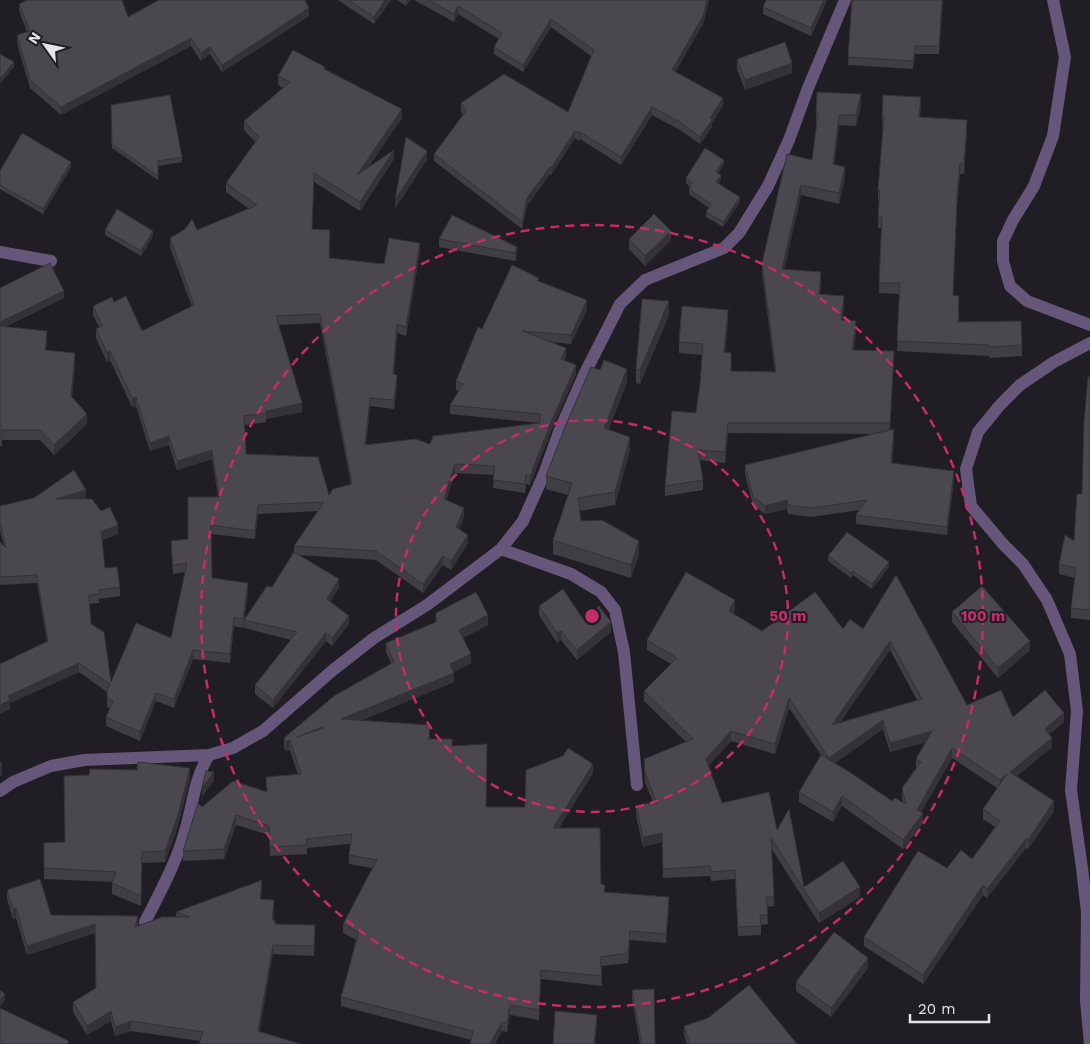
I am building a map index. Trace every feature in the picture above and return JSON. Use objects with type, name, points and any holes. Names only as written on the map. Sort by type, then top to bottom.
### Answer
[{"type":"street","points":[[0,791],[13,782],[51,766],[84,760],[209,755],[233,748],[263,732],[333,670],[360,649],[427,605],[502,549],[523,521],[544,474],[559,432],[620,304],[645,280],[724,248],[744,225],[768,186],[789,140],[808,88],[845,0]]},
{"type":"street","points":[[1053,0],[1065,57],[1053,136],[1034,186],[1003,241],[1002,261],[1010,286],[1027,301],[1090,325]]},
{"type":"street","points":[[0,252],[51,261]]},
{"type":"street","points":[[1090,343],[1054,362],[1020,385],[1000,405],[978,432],[966,470],[971,506],[1022,564],[1047,600],[1070,654],[1077,711],[1071,790],[1087,912],[1090,1044]]},
{"type":"street","points":[[502,549],[571,574],[601,592],[615,610],[624,652],[637,784]]},
{"type":"street","points":[[144,922],[172,870],[186,829],[196,780],[209,755]]},
{"type":"building","points":[[28,0],[122,0],[128,17],[159,0],[305,0],[309,8],[222,65],[210,47],[201,53],[191,38],[61,107],[30,80],[17,35],[30,31],[19,4]]},
{"type":"building","points":[[349,0],[385,0],[374,17]]},
{"type":"building","points":[[428,0],[707,0],[703,16],[672,70],[723,98],[710,118],[712,120],[700,137],[680,122],[652,107],[621,157],[580,132],[575,131],[551,168],[527,198],[522,222],[434,154],[466,111],[461,103],[504,74],[568,112],[594,50],[551,19],[523,65],[494,47],[502,33],[458,6],[454,14]]},
{"type":"building","points":[[766,0],[824,0],[811,28],[763,7]]},
{"type":"building","points":[[852,0],[942,0],[939,46],[915,46],[913,61],[848,57]]},
{"type":"building","points":[[785,42],[792,63],[745,80],[737,59]]},
{"type":"building","points":[[293,50],[325,67],[324,69],[402,109],[357,175],[394,150],[360,202],[314,173],[312,229],[330,230],[329,258],[384,264],[389,238],[420,243],[406,327],[397,324],[393,374],[397,375],[394,400],[370,398],[365,445],[415,439],[430,444],[433,436],[540,423],[540,414],[450,405],[463,384],[456,381],[478,327],[482,329],[512,265],[539,278],[538,281],[587,300],[571,335],[522,331],[566,348],[561,359],[576,365],[530,476],[526,475],[525,484],[493,480],[495,466],[455,464],[444,499],[464,508],[456,527],[468,535],[451,561],[443,556],[423,584],[376,551],[294,546],[324,502],[258,505],[255,531],[211,525],[212,578],[248,583],[243,619],[234,617],[230,654],[193,650],[174,699],[156,693],[140,732],[106,717],[113,701],[107,698],[107,690],[110,684],[79,663],[8,696],[10,700],[0,705],[0,664],[48,641],[37,575],[0,577],[0,542],[6,548],[0,522],[0,506],[34,498],[74,470],[86,490],[56,499],[92,499],[101,511],[110,507],[118,525],[101,532],[105,568],[117,567],[120,587],[99,590],[99,594],[89,595],[91,624],[104,632],[111,682],[136,623],[171,638],[187,563],[173,565],[171,541],[188,539],[188,497],[219,497],[212,450],[177,461],[169,436],[150,443],[136,397],[132,398],[110,351],[107,353],[96,329],[102,326],[93,306],[112,297],[114,302],[126,296],[142,331],[194,305],[170,238],[185,229],[192,219],[197,230],[257,205],[226,183],[259,137],[244,121],[290,82],[278,76]],"holes":[[[320,314],[352,484],[333,489],[329,495],[318,457],[246,454],[244,416],[266,413],[266,411],[302,403],[276,316]]]},
{"type":"building","points":[[0,54],[14,62],[0,79]]},
{"type":"building","points":[[817,92],[861,94],[856,115],[839,115],[833,164],[845,167],[839,193],[801,185],[782,269],[821,272],[819,294],[844,296],[841,320],[856,321],[852,350],[894,351],[890,423],[728,423],[725,452],[698,450],[703,480],[665,486],[672,411],[696,413],[700,384],[703,344],[679,342],[682,306],[728,310],[724,352],[731,353],[731,371],[776,372],[762,263],[787,154],[812,160],[818,114],[816,114]]},
{"type":"building","points":[[170,95],[182,157],[158,161],[158,176],[112,144],[111,105]]},
{"type":"building","points":[[883,95],[921,97],[919,117],[967,120],[964,164],[960,164],[957,196],[953,295],[959,296],[958,322],[1021,321],[1022,345],[990,347],[989,345],[897,341],[900,283],[879,283],[882,217],[878,217],[880,190],[878,190],[884,116],[882,116]]},
{"type":"building","points":[[22,133],[71,162],[43,209],[0,185],[0,171]]},
{"type":"building","points":[[406,137],[427,151],[395,200]]},
{"type":"building","points":[[705,148],[724,160],[716,172],[721,175],[716,182],[740,197],[723,222],[706,212],[711,204],[689,189],[692,183],[686,178]]},
{"type":"building","points":[[117,209],[153,231],[141,251],[105,230]]},
{"type":"building","points":[[654,214],[671,231],[645,256],[629,239]]},
{"type":"building","points":[[452,215],[517,247],[515,253],[439,239]]},
{"type":"building","points":[[50,263],[64,291],[0,322],[0,288]]},
{"type":"building","points":[[642,299],[669,301],[640,370],[636,369]]},
{"type":"building","points":[[0,326],[47,331],[45,350],[75,353],[71,396],[87,414],[54,445],[40,430],[2,430],[2,436],[0,436]]},
{"type":"building","points":[[604,360],[627,369],[604,428],[630,437],[615,492],[578,498],[581,521],[602,520],[639,541],[631,565],[553,540],[572,483],[546,476],[591,367],[600,370]]},
{"type":"building","points":[[1088,377],[1090,377],[1090,610],[1071,608],[1076,568],[1059,564],[1065,535],[1074,541],[1077,494],[1082,494],[1084,422]]},
{"type":"building","points":[[894,429],[891,463],[954,471],[947,527],[856,515],[867,500],[811,508],[788,505],[787,500],[765,506],[753,497],[745,465]]},
{"type":"building","points":[[847,532],[889,562],[872,584],[853,571],[851,573],[828,556]]},
{"type":"building","points":[[294,552],[339,579],[327,599],[349,616],[332,638],[326,633],[273,700],[255,685],[297,632],[244,620],[267,586],[272,587]]},
{"type":"building","points":[[686,572],[735,600],[729,611],[762,631],[815,592],[843,629],[850,619],[863,629],[896,575],[967,705],[1001,690],[1013,717],[1045,690],[1064,713],[1045,729],[1052,738],[1010,772],[1054,801],[1028,840],[1026,839],[987,889],[983,885],[923,975],[864,937],[918,851],[947,868],[961,850],[972,859],[1000,821],[983,809],[1007,774],[1000,780],[952,748],[917,810],[923,813],[903,840],[842,796],[833,812],[799,792],[821,755],[892,801],[895,798],[906,804],[902,788],[921,762],[916,759],[932,731],[890,743],[883,720],[829,758],[789,698],[775,744],[731,731],[706,759],[722,803],[769,792],[777,830],[789,809],[804,887],[843,861],[860,887],[819,913],[771,838],[774,897],[766,897],[768,915],[760,915],[761,926],[738,927],[735,870],[711,872],[710,866],[663,869],[662,833],[643,837],[636,806],[654,802],[657,804],[645,772],[644,759],[693,739],[644,691],[677,658],[647,640]],"holes":[[[890,641],[922,699],[832,725]]]},
{"type":"building","points":[[982,586],[1030,641],[998,668],[952,612]]},
{"type":"building","points":[[563,589],[583,619],[599,606],[611,622],[577,650],[561,631],[557,633],[539,606]]},
{"type":"building","points":[[476,592],[488,615],[459,630],[471,654],[450,664],[454,673],[341,719],[430,725],[429,739],[452,739],[452,746],[487,744],[486,807],[525,807],[526,770],[563,756],[568,748],[593,764],[553,828],[600,828],[601,884],[605,885],[604,892],[669,897],[666,934],[630,931],[628,953],[600,957],[602,976],[541,970],[539,1010],[510,1005],[507,1023],[502,1022],[490,1044],[470,1044],[473,1031],[341,997],[359,932],[343,924],[377,860],[349,855],[352,834],[306,839],[307,845],[270,847],[269,826],[236,815],[224,849],[183,851],[198,803],[202,807],[233,781],[267,792],[266,777],[301,774],[290,740],[286,742],[284,738],[334,696],[394,662],[386,643],[436,622],[436,613]],"holes":[[[323,727],[324,728],[297,737]]]},
{"type":"building","points":[[138,762],[190,768],[177,818],[165,851],[142,852],[141,896],[112,883],[116,872],[44,868],[44,843],[65,842],[64,776],[89,775],[90,769],[137,770]]},
{"type":"building","points":[[206,771],[214,772],[202,788]]},
{"type":"building","points":[[40,879],[51,915],[138,916],[135,927],[162,917],[190,917],[176,912],[262,880],[260,899],[274,900],[272,920],[275,920],[275,924],[315,925],[314,946],[273,945],[258,1031],[300,1044],[199,1044],[203,1032],[131,1021],[115,1027],[111,1011],[87,1026],[73,1002],[96,988],[95,924],[27,946],[16,908],[13,909],[7,890]]},
{"type":"building","points":[[834,932],[868,958],[831,1008],[796,982]]},
{"type":"building","points":[[749,985],[797,1044],[690,1044],[684,1026],[708,1018]]},
{"type":"building","points":[[654,989],[655,1044],[642,1044],[632,990]]},
{"type":"building","points":[[0,990],[5,994],[0,1000]]},
{"type":"building","points":[[0,1008],[69,1041],[67,1044],[0,1044]]},
{"type":"building","points":[[555,1011],[597,1015],[594,1044],[553,1044]]}]
